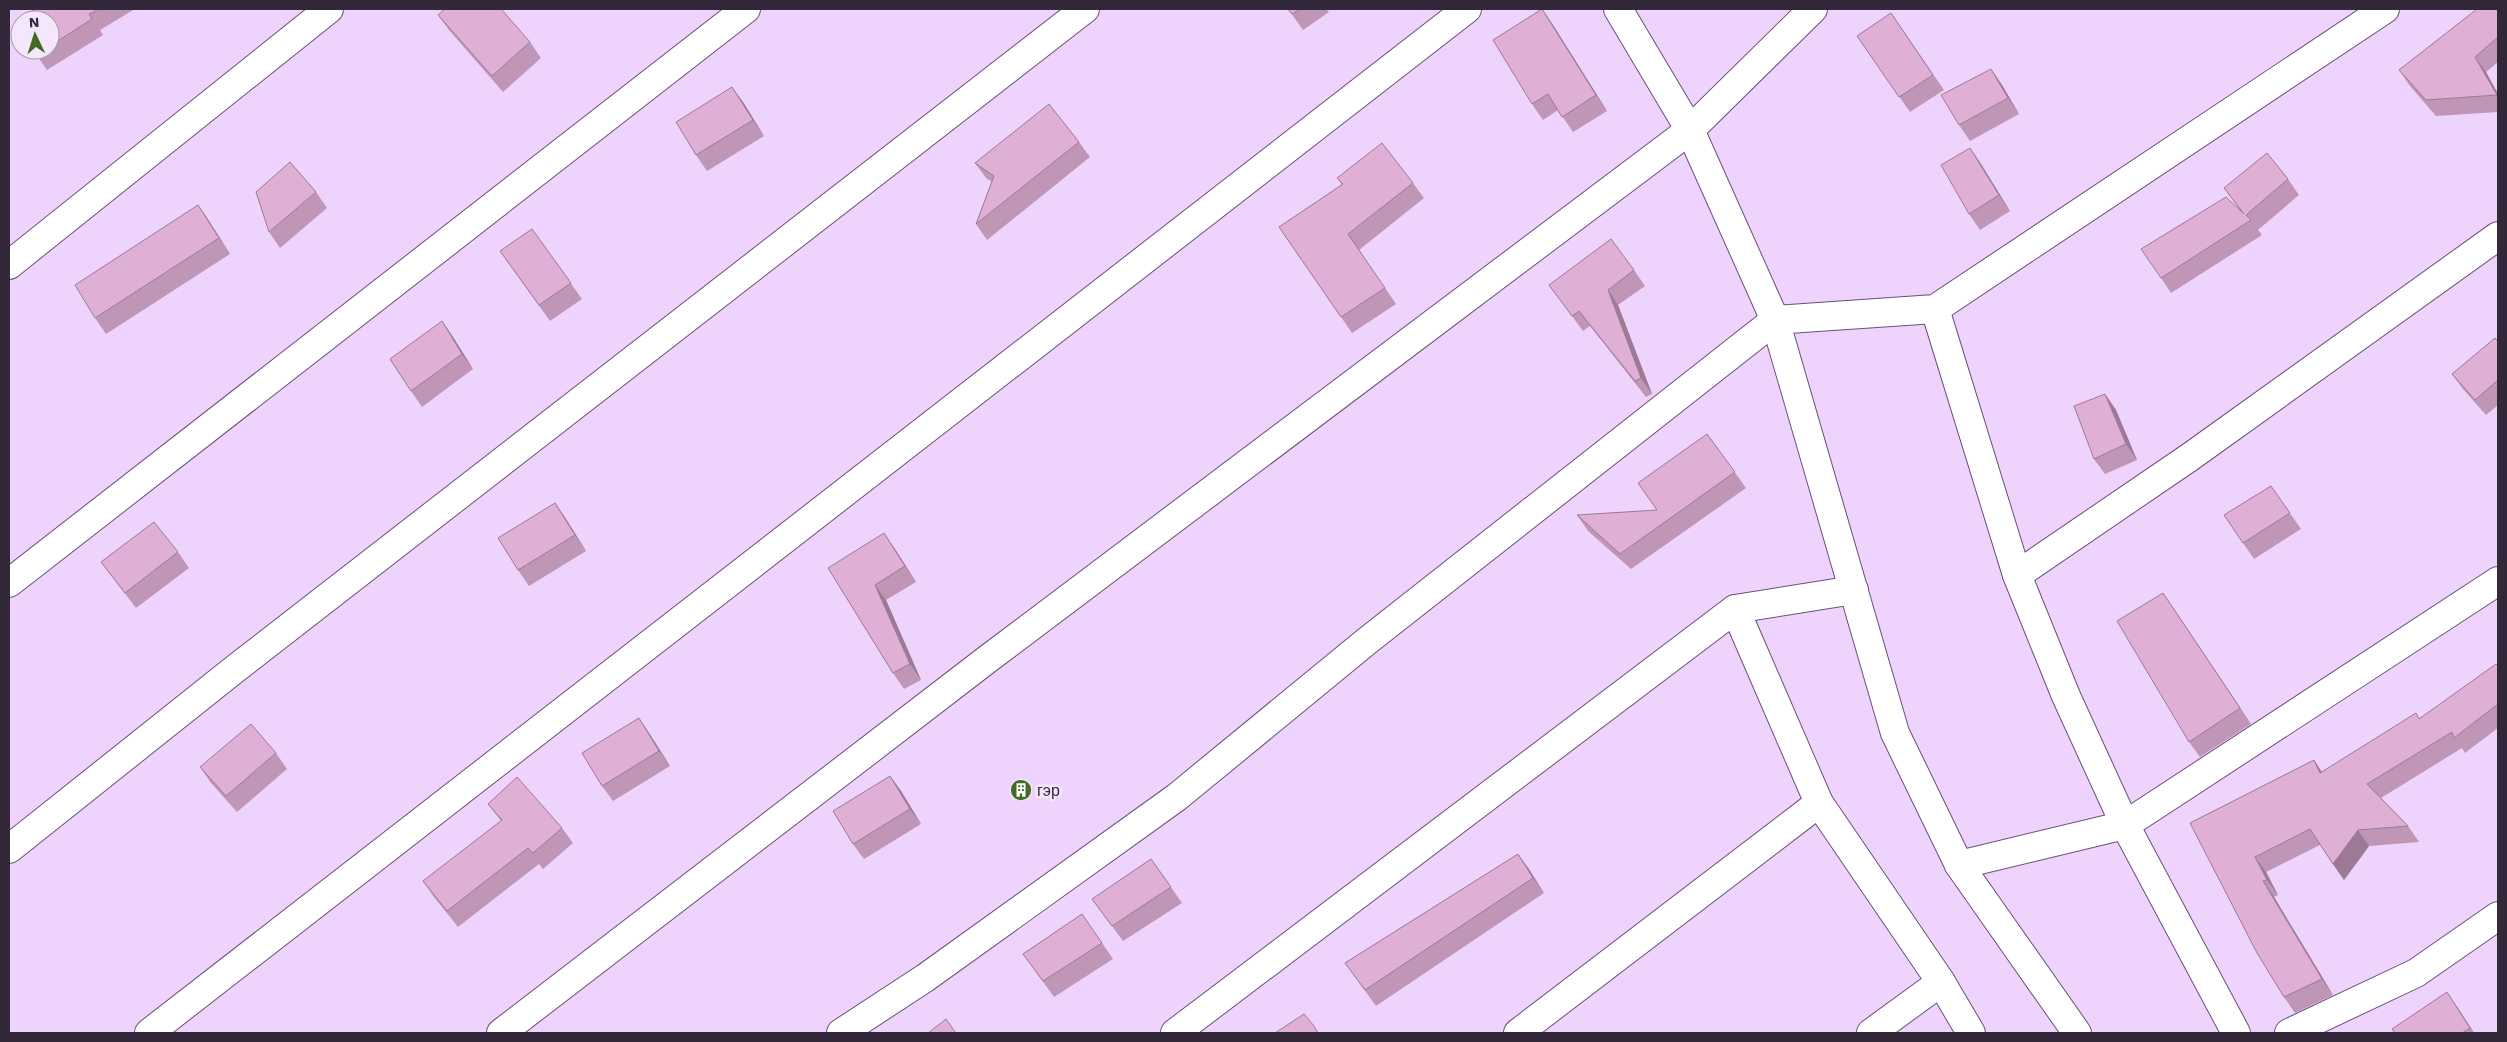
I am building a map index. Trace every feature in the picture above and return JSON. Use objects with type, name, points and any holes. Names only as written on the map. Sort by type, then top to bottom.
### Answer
[{"type":"street","points":[[9,264],[329,9]]},
{"type":"street","points":[[9,583],[746,9]]},
{"type":"street","points":[[9,849],[227,676],[1086,9]]},
{"type":"street","points":[[149,1033],[1467,9]]},
{"type":"street","points":[[1618,9],[1690,130],[1775,320],[1895,733],[1959,865],[2077,1033]]},
{"type":"street","points":[[501,1033],[997,652],[1690,130],[1813,9]]},
{"type":"street","points":[[841,1033],[925,978],[1176,797],[1367,641],[1775,320],[1934,309],[2385,9]]},
{"type":"street","points":[[2017,575],[2190,457],[2498,236]]},
{"type":"street","points":[[1934,309],[2017,575],[2066,696],[2125,825],[2236,1033]]},
{"type":"street","points":[[1959,865],[2125,825],[2498,581]]},
{"type":"street","points":[[1175,1033],[1735,608],[1854,590]]},
{"type":"street","points":[[1735,608],[1819,804],[1941,982],[1971,1033]]},
{"type":"street","points":[[1518,1033],[1819,804]]},
{"type":"street","points":[[2290,1033],[2416,973],[2498,916]]},
{"type":"street","points":[[1871,1033],[1941,982]]},
{"type":"building","points":[[99,9],[89,14],[92,19],[60,40],[60,10],[34,10]]},
{"type":"building","points":[[445,9],[501,9],[530,42],[492,76],[438,15]]},
{"type":"building","points":[[1288,9],[1300,9],[1292,14]]},
{"type":"building","points":[[1542,9],[1596,95],[1562,117],[1548,94],[1532,104],[1493,40]]},
{"type":"building","points":[[2477,9],[2498,9],[2498,37],[2475,57],[2497,95],[2426,100],[2399,70]]},
{"type":"building","points":[[1891,13],[1933,75],[1899,97],[1857,36]]},
{"type":"building","points":[[1991,69],[2008,98],[1959,125],[1941,95]]},
{"type":"building","points":[[732,87],[753,120],[696,155],[676,122]]},
{"type":"building","points":[[1049,104],[1079,142],[976,224],[994,176],[975,163]]},
{"type":"building","points":[[1382,143],[1413,183],[1348,234],[1385,288],[1341,317],[1279,227],[1343,184],[1337,178]]},
{"type":"building","points":[[1970,148],[1999,195],[1969,214],[1941,165]]},
{"type":"building","points":[[2267,153],[2288,179],[2246,215],[2251,220],[2161,278],[2141,249],[2226,197],[2244,214],[2224,188]]},
{"type":"building","points":[[290,162],[316,192],[269,232],[256,192]]},
{"type":"building","points":[[198,205],[219,238],[95,318],[75,285]]},
{"type":"building","points":[[532,229],[571,283],[539,305],[500,251]]},
{"type":"building","points":[[1611,239],[1634,270],[1608,290],[1641,378],[1635,381],[1579,311],[1572,316],[1549,285]]},
{"type":"building","points":[[442,321],[462,354],[411,391],[390,359]]},
{"type":"building","points":[[2495,338],[2498,342],[2498,380],[2475,400],[2452,374]]},
{"type":"building","points":[[2105,394],[2126,444],[2094,459],[2074,406]]},
{"type":"building","points":[[1707,434],[1735,472],[1620,554],[1577,515],[1657,510],[1638,483]]},
{"type":"building","points":[[2271,486],[2290,513],[2243,543],[2224,515]]},
{"type":"building","points":[[555,503],[575,535],[518,570],[498,538]]},
{"type":"building","points":[[154,522],[178,552],[125,593],[101,562]]},
{"type":"building","points":[[884,533],[905,566],[875,585],[910,664],[893,673],[828,568]]},
{"type":"building","points":[[2163,593],[2240,708],[2189,742],[2117,621]]},
{"type":"building","points":[[2496,664],[2498,666],[2498,704],[2454,738],[2452,732],[2367,784],[2408,826],[2358,830],[2333,864],[2310,829],[2255,857],[2267,880],[2263,881],[2322,979],[2284,997],[2257,953],[2190,823],[2314,760],[2320,773],[2416,713],[2419,719]]},
{"type":"building","points":[[639,718],[659,751],[602,786],[582,753]]},
{"type":"building","points":[[251,724],[276,753],[226,796],[200,767]]},
{"type":"building","points":[[890,776],[910,809],[853,844],[833,811]]},
{"type":"building","points":[[517,777],[562,828],[533,853],[528,848],[447,911],[423,881],[502,820],[488,804]]},
{"type":"building","points":[[1518,854],[1533,878],[1365,990],[1345,963]]},
{"type":"building","points":[[1151,859],[1171,887],[1112,926],[1092,899]]},
{"type":"building","points":[[1082,914],[1102,943],[1043,981],[1023,954]]},
{"type":"building","points":[[2447,992],[2470,1028],[2462,1033],[2395,1033],[2392,1029]]},
{"type":"building","points":[[1304,1014],[1318,1033],[1275,1033]]},
{"type":"building","points":[[946,1019],[956,1033],[928,1033]]},
{"type":"place","name":"гэр","points":[[1021,790]]}]
